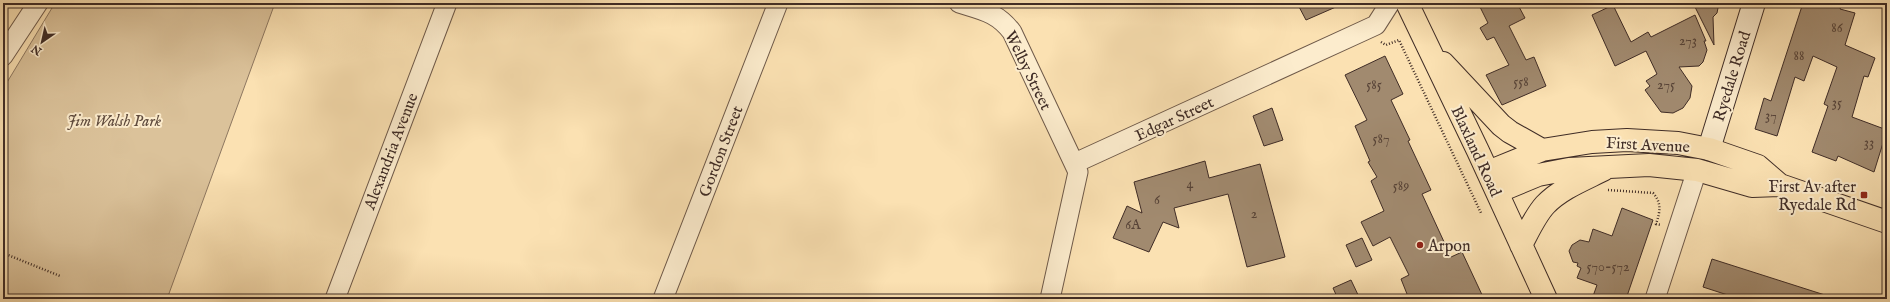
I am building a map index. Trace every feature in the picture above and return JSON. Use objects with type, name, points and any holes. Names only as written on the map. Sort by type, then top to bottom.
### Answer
[{"type":"main road","name":"Blaxland Road","points":[[1407,3],[1488,172],[1546,299]]},
{"type":"main road","points":[[1426,44],[1501,125],[1510,132],[1542,150]]},
{"type":"main road","name":"First Avenue","points":[[1488,172],[1542,150],[1592,142],[1627,140],[1678,143],[1708,149],[1758,166],[1780,185]]},
{"type":"main road","name":"First Avenue","points":[[1497,192],[1538,175],[1569,169],[1649,165],[1697,170],[1752,186],[1780,185],[1887,222]]},
{"type":"main road","points":[[1521,245],[1544,206],[1553,197],[1583,180],[1610,168]]},
{"type":"street","points":[[3,56],[38,3]]},
{"type":"street","name":"Alexandria Avenue","points":[[335,299],[447,3]]},
{"type":"street","name":"Gordon Street","points":[[663,299],[778,3]]},
{"type":"street","name":"Welby Street","points":[[959,3],[994,15],[1004,21],[1012,32],[1075,163]]},
{"type":"street","name":"Edgar Street","points":[[1075,163],[1376,25],[1390,3]]},
{"type":"street","name":"Ryedale Road","points":[[1708,149],[1754,3]]},
{"type":"street","points":[[1050,299],[1078,172],[1075,163]]},
{"type":"street","points":[[1655,299],[1697,170]]},
{"type":"path","points":[[1386,45],[1399,40],[1481,213]]},
{"type":"path","points":[[1603,190],[1653,194],[1659,200],[1660,210],[1656,224],[1678,231]]},
{"type":"path","points":[[3,254],[60,276]]},
{"type":"green space","name":"Jim Walsh Park","points":[[55,3],[275,3],[167,299],[3,299],[3,89]]},
{"type":"building","points":[[1297,3],[1345,3],[1306,20]]},
{"type":"building","points":[[1478,3],[1517,3],[1525,18],[1509,26],[1526,60],[1534,57],[1546,86],[1502,105],[1486,75],[1509,65],[1494,37],[1487,40],[1480,28],[1488,23]]},
{"type":"building","points":[[1693,3],[1719,3],[1717,13],[1713,17],[1714,45]]},
{"type":"building","points":[[1803,3],[1830,3],[1841,7],[1840,9],[1855,13],[1845,45],[1875,58],[1868,77],[1864,76],[1852,117],[1887,130],[1874,172],[1838,156],[1836,161],[1812,152],[1828,106],[1824,104],[1837,67],[1813,56],[1804,81],[1795,77],[1777,136],[1755,129],[1764,98],[1771,101]]},
{"type":"building","points":[[1613,5],[1631,42],[1648,32],[1651,37],[1695,15],[1706,41],[1704,41],[1707,50],[1703,62],[1699,66],[1679,67],[1692,86],[1690,98],[1683,108],[1673,113],[1661,112],[1645,90],[1650,86],[1646,81],[1657,74],[1646,51],[1615,66],[1592,15]]},
{"type":"building","points":[[1385,56],[1403,94],[1391,100],[1431,190],[1422,194],[1451,257],[1462,252],[1484,299],[1409,299],[1401,279],[1409,275],[1390,237],[1373,246],[1361,222],[1384,211],[1371,181],[1377,177],[1368,162],[1370,161],[1355,126],[1367,120],[1345,75]]},
{"type":"building","points":[[1272,108],[1283,140],[1264,146],[1253,116]]},
{"type":"building","points":[[1205,161],[1209,178],[1260,164],[1285,257],[1247,267],[1228,194],[1174,208],[1179,228],[1163,222],[1149,252],[1113,238],[1127,206],[1142,213],[1134,182]]},
{"type":"building","points":[[1622,208],[1653,220],[1626,299],[1592,299],[1597,285],[1577,278],[1581,268],[1577,266],[1578,263],[1573,262],[1569,251],[1572,245],[1580,240],[1589,242],[1593,229],[1612,236]]},
{"type":"building","points":[[1362,238],[1372,260],[1356,267],[1346,245]]},
{"type":"building","points":[[1712,259],[1828,296],[1828,299],[1740,299],[1703,287]]},
{"type":"building","points":[[1351,280],[1360,299],[1338,299],[1333,288]]},
{"type":"place","name":"First Av after Ryedale Rd","points":[[1864,195]]},
{"type":"place","name":"Arpon","points":[[1420,245]]}]
